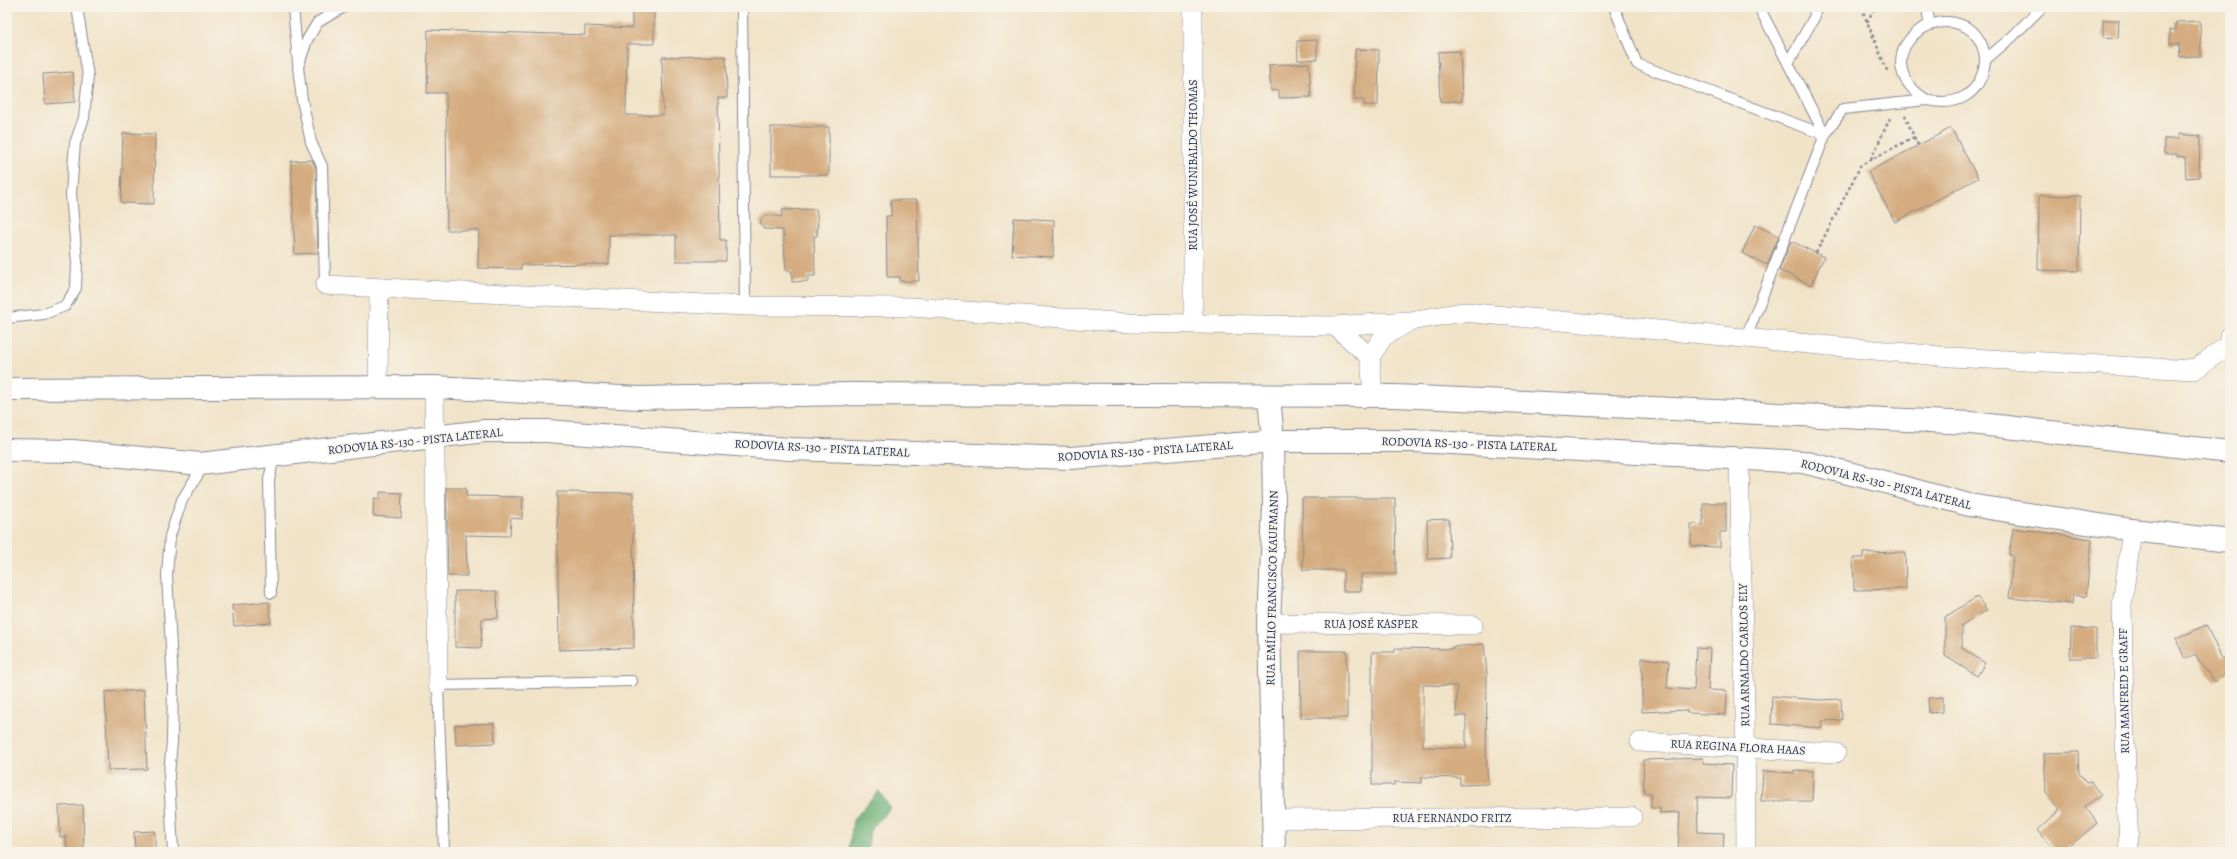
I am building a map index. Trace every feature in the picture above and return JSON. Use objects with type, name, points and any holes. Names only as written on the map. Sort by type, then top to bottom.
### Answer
[{"type":"street","name":"RUA JOSÉ WUNIBALDO THOMAS","points":[[1193,324],[1194,7]]},
{"type":"street","points":[[325,285],[379,289],[745,306],[911,307],[1130,323],[1335,326],[1410,321],[1463,312],[1951,357],[2194,370],[2230,344],[2230,336]]},
{"type":"street","points":[[378,387],[379,289]]},
{"type":"street","points":[[1373,396],[1370,357],[1383,337],[1410,321]]},
{"type":"street","points":[[1335,326],[1370,357]]},
{"type":"street","points":[[434,387],[438,686]]},
{"type":"street","points":[[7,389],[434,387],[639,398],[849,394],[1373,396],[1971,423],[2230,452]]},
{"type":"street","name":"RUA EMÍLIO FRANCISCO KAUFMANN","points":[[1269,396],[1273,441],[1274,507],[1269,623],[1274,852]]},
{"type":"street","name":"RODOVIA RS-130 - PISTA LATERAL","points":[[7,450],[73,452],[206,463],[485,432],[547,431],[790,449],[1071,458],[1273,441],[1414,441],[1803,462],[1878,480],[1969,505],[2132,530],[2230,541]]},
{"type":"street","name":"RUA ARNALDO CARLOS ELY","points":[[1739,458],[1746,852]]},
{"type":"street","name":"RUA MANFRED E GRAFF","points":[[2129,852],[2122,605],[2132,530]]},
{"type":"street","name":"RUA JOSÉ KASPER","points":[[1269,623],[1473,625]]},
{"type":"street","name":"RUA REGINA FLORA HAAS","points":[[1640,742],[1836,753]]},
{"type":"street","name":"RUA FERNANDO FRITZ","points":[[1273,819],[1632,817]]},
{"type":"lane","points":[[7,318],[44,314],[65,306],[76,288],[77,262],[71,194],[75,143],[84,118],[88,76],[77,7]]},
{"type":"lane","points":[[293,7],[302,100],[311,142],[322,166],[325,285]]},
{"type":"lane","points":[[298,67],[307,40],[318,22],[344,7]]},
{"type":"lane","points":[[742,7],[745,306]]},
{"type":"lane","points":[[1614,7],[1637,64],[1825,135]]},
{"type":"lane","points":[[1759,7],[1825,135]]},
{"type":"lane","points":[[1788,63],[1815,16],[1814,7]]},
{"type":"lane","points":[[1928,7],[1929,21]]},
{"type":"lane","points":[[1985,60],[2012,37],[2042,7]]},
{"type":"lane","points":[[1746,338],[1825,135],[1843,109],[1927,100],[1941,103],[1954,101],[1967,96],[1977,86],[1983,74],[1985,60],[1982,46],[1976,34],[1965,25],[1952,19],[1938,19],[1929,21],[1913,31],[1905,42],[1901,55],[1902,69],[1907,82],[1916,93],[1927,100]]},
{"type":"lane","points":[[271,593],[269,480],[274,456]]},
{"type":"lane","points":[[173,852],[169,775],[172,741],[173,684],[167,575],[170,536],[182,500],[206,463]]},
{"type":"lane","points":[[444,852],[438,686],[632,681]]},
{"type":"path","points":[[1861,7],[1898,103],[1918,145]]},
{"type":"path","points":[[1867,22],[1875,7]]},
{"type":"path","points":[[1871,160],[1898,103]]},
{"type":"path","points":[[1816,253],[1861,165],[1914,137]]},
{"type":"green space","points":[[879,791],[890,808],[870,830],[867,852],[849,852],[853,820]]},
{"type":"building","points":[[632,7],[654,7],[654,44],[627,44],[626,115],[663,115],[662,57],[726,56],[727,98],[718,98],[720,240],[726,240],[726,261],[676,261],[676,235],[609,235],[609,264],[521,265],[521,269],[478,268],[479,230],[447,230],[446,93],[427,93],[428,30],[585,35],[585,26],[632,28]]},
{"type":"building","points":[[2103,20],[2119,20],[2118,38],[2103,37]]},
{"type":"building","points":[[2200,21],[2201,56],[2180,57],[2179,44],[2170,44],[2170,30],[2176,30],[2176,22]]},
{"type":"building","points":[[1317,40],[1317,59],[1298,60],[1297,41]]},
{"type":"building","points":[[1355,49],[1379,50],[1378,105],[1364,105],[1364,100],[1354,100]]},
{"type":"building","points":[[1460,51],[1462,101],[1440,102],[1438,52]]},
{"type":"building","points":[[1309,63],[1311,97],[1279,98],[1279,90],[1271,91],[1269,65]]},
{"type":"building","points":[[73,72],[75,102],[45,104],[43,74]]},
{"type":"building","points":[[771,127],[829,127],[829,175],[771,175]]},
{"type":"building","points":[[1951,128],[1978,178],[1895,222],[1868,172]]},
{"type":"building","points":[[123,133],[155,134],[154,204],[121,203]]},
{"type":"building","points":[[2178,134],[2200,136],[2199,177],[2186,178],[2185,157],[2177,156],[2177,154],[2164,154],[2164,139],[2178,139]]},
{"type":"building","points":[[312,160],[316,168],[318,253],[295,254],[291,161]]},
{"type":"building","points":[[2039,195],[2080,196],[2079,271],[2038,270]]},
{"type":"building","points":[[891,200],[917,200],[919,281],[900,281],[900,277],[887,277],[886,216],[891,216]]},
{"type":"building","points":[[816,209],[818,220],[817,236],[814,236],[815,276],[808,276],[808,281],[792,282],[792,271],[786,271],[783,230],[764,229],[760,223],[762,218],[767,215],[782,217],[782,210]]},
{"type":"building","points":[[1014,218],[1054,220],[1053,257],[1012,255]]},
{"type":"building","points":[[1755,225],[1779,236],[1767,265],[1742,253]]},
{"type":"building","points":[[1791,241],[1824,257],[1811,285],[1779,270]]},
{"type":"building","points":[[446,488],[466,488],[466,496],[523,497],[522,519],[511,518],[510,536],[466,535],[467,576],[448,576]]},
{"type":"building","points":[[380,492],[402,493],[401,518],[373,516],[374,498],[380,499]]},
{"type":"building","points":[[557,492],[633,493],[634,648],[559,650]]},
{"type":"building","points":[[1302,498],[1395,498],[1396,574],[1361,574],[1361,591],[1343,591],[1343,570],[1303,570]]},
{"type":"building","points":[[1703,503],[1726,503],[1726,532],[1720,532],[1720,547],[1691,546],[1691,524],[1703,525]]},
{"type":"building","points":[[1449,519],[1450,558],[1428,559],[1427,520]]},
{"type":"building","points":[[2013,528],[2092,539],[2086,597],[2073,595],[2072,604],[2009,598],[2013,556],[2009,555]]},
{"type":"building","points":[[1905,552],[1906,589],[1854,590],[1853,558],[1863,558],[1863,553]]},
{"type":"building","points":[[455,591],[497,591],[498,618],[482,619],[481,648],[455,647]]},
{"type":"building","points":[[1977,597],[1987,610],[1962,626],[1962,648],[1985,663],[1977,676],[1945,656],[1945,617]]},
{"type":"building","points":[[269,602],[271,623],[234,626],[232,605]]},
{"type":"building","points":[[2206,625],[2222,659],[2230,654],[2230,670],[2214,682],[2195,654],[2185,659],[2176,639]]},
{"type":"building","points":[[2071,628],[2096,629],[2096,658],[2070,658]]},
{"type":"building","points":[[1484,644],[1487,674],[1486,755],[1488,784],[1460,785],[1460,778],[1422,777],[1422,783],[1394,782],[1394,785],[1372,785],[1372,652],[1395,652],[1395,648],[1452,649],[1452,647]],"holes":[[[1423,685],[1457,686],[1456,716],[1466,716],[1466,748],[1423,747]]]},
{"type":"building","points":[[1696,648],[1710,649],[1708,690],[1727,691],[1726,715],[1687,713],[1687,710],[1642,712],[1642,658],[1669,661],[1667,688],[1694,690]]},
{"type":"building","points":[[1300,651],[1347,651],[1347,718],[1301,718]]},
{"type":"building","points":[[144,690],[147,769],[108,770],[105,692]]},
{"type":"building","points":[[1772,696],[1819,700],[1841,699],[1842,720],[1822,721],[1822,728],[1771,724]]},
{"type":"building","points":[[1943,697],[1943,712],[1929,713],[1928,698]]},
{"type":"building","points":[[494,723],[495,743],[456,745],[455,725]]},
{"type":"building","points":[[2078,752],[2079,773],[2086,783],[2091,782],[2101,795],[2085,806],[2097,823],[2063,852],[2056,852],[2038,830],[2060,810],[2046,793],[2044,753]]},
{"type":"building","points":[[1703,758],[1703,763],[1732,765],[1731,798],[1697,797],[1698,832],[1724,833],[1723,852],[1678,852],[1680,812],[1660,813],[1660,808],[1651,808],[1651,793],[1644,793],[1643,760]]},
{"type":"building","points":[[1794,770],[1813,771],[1812,801],[1761,801],[1763,771],[1794,773]]},
{"type":"building","points":[[83,805],[84,852],[67,852],[66,836],[60,837],[59,806]]},
{"type":"building","points":[[155,831],[155,852],[135,852],[134,832]]}]
